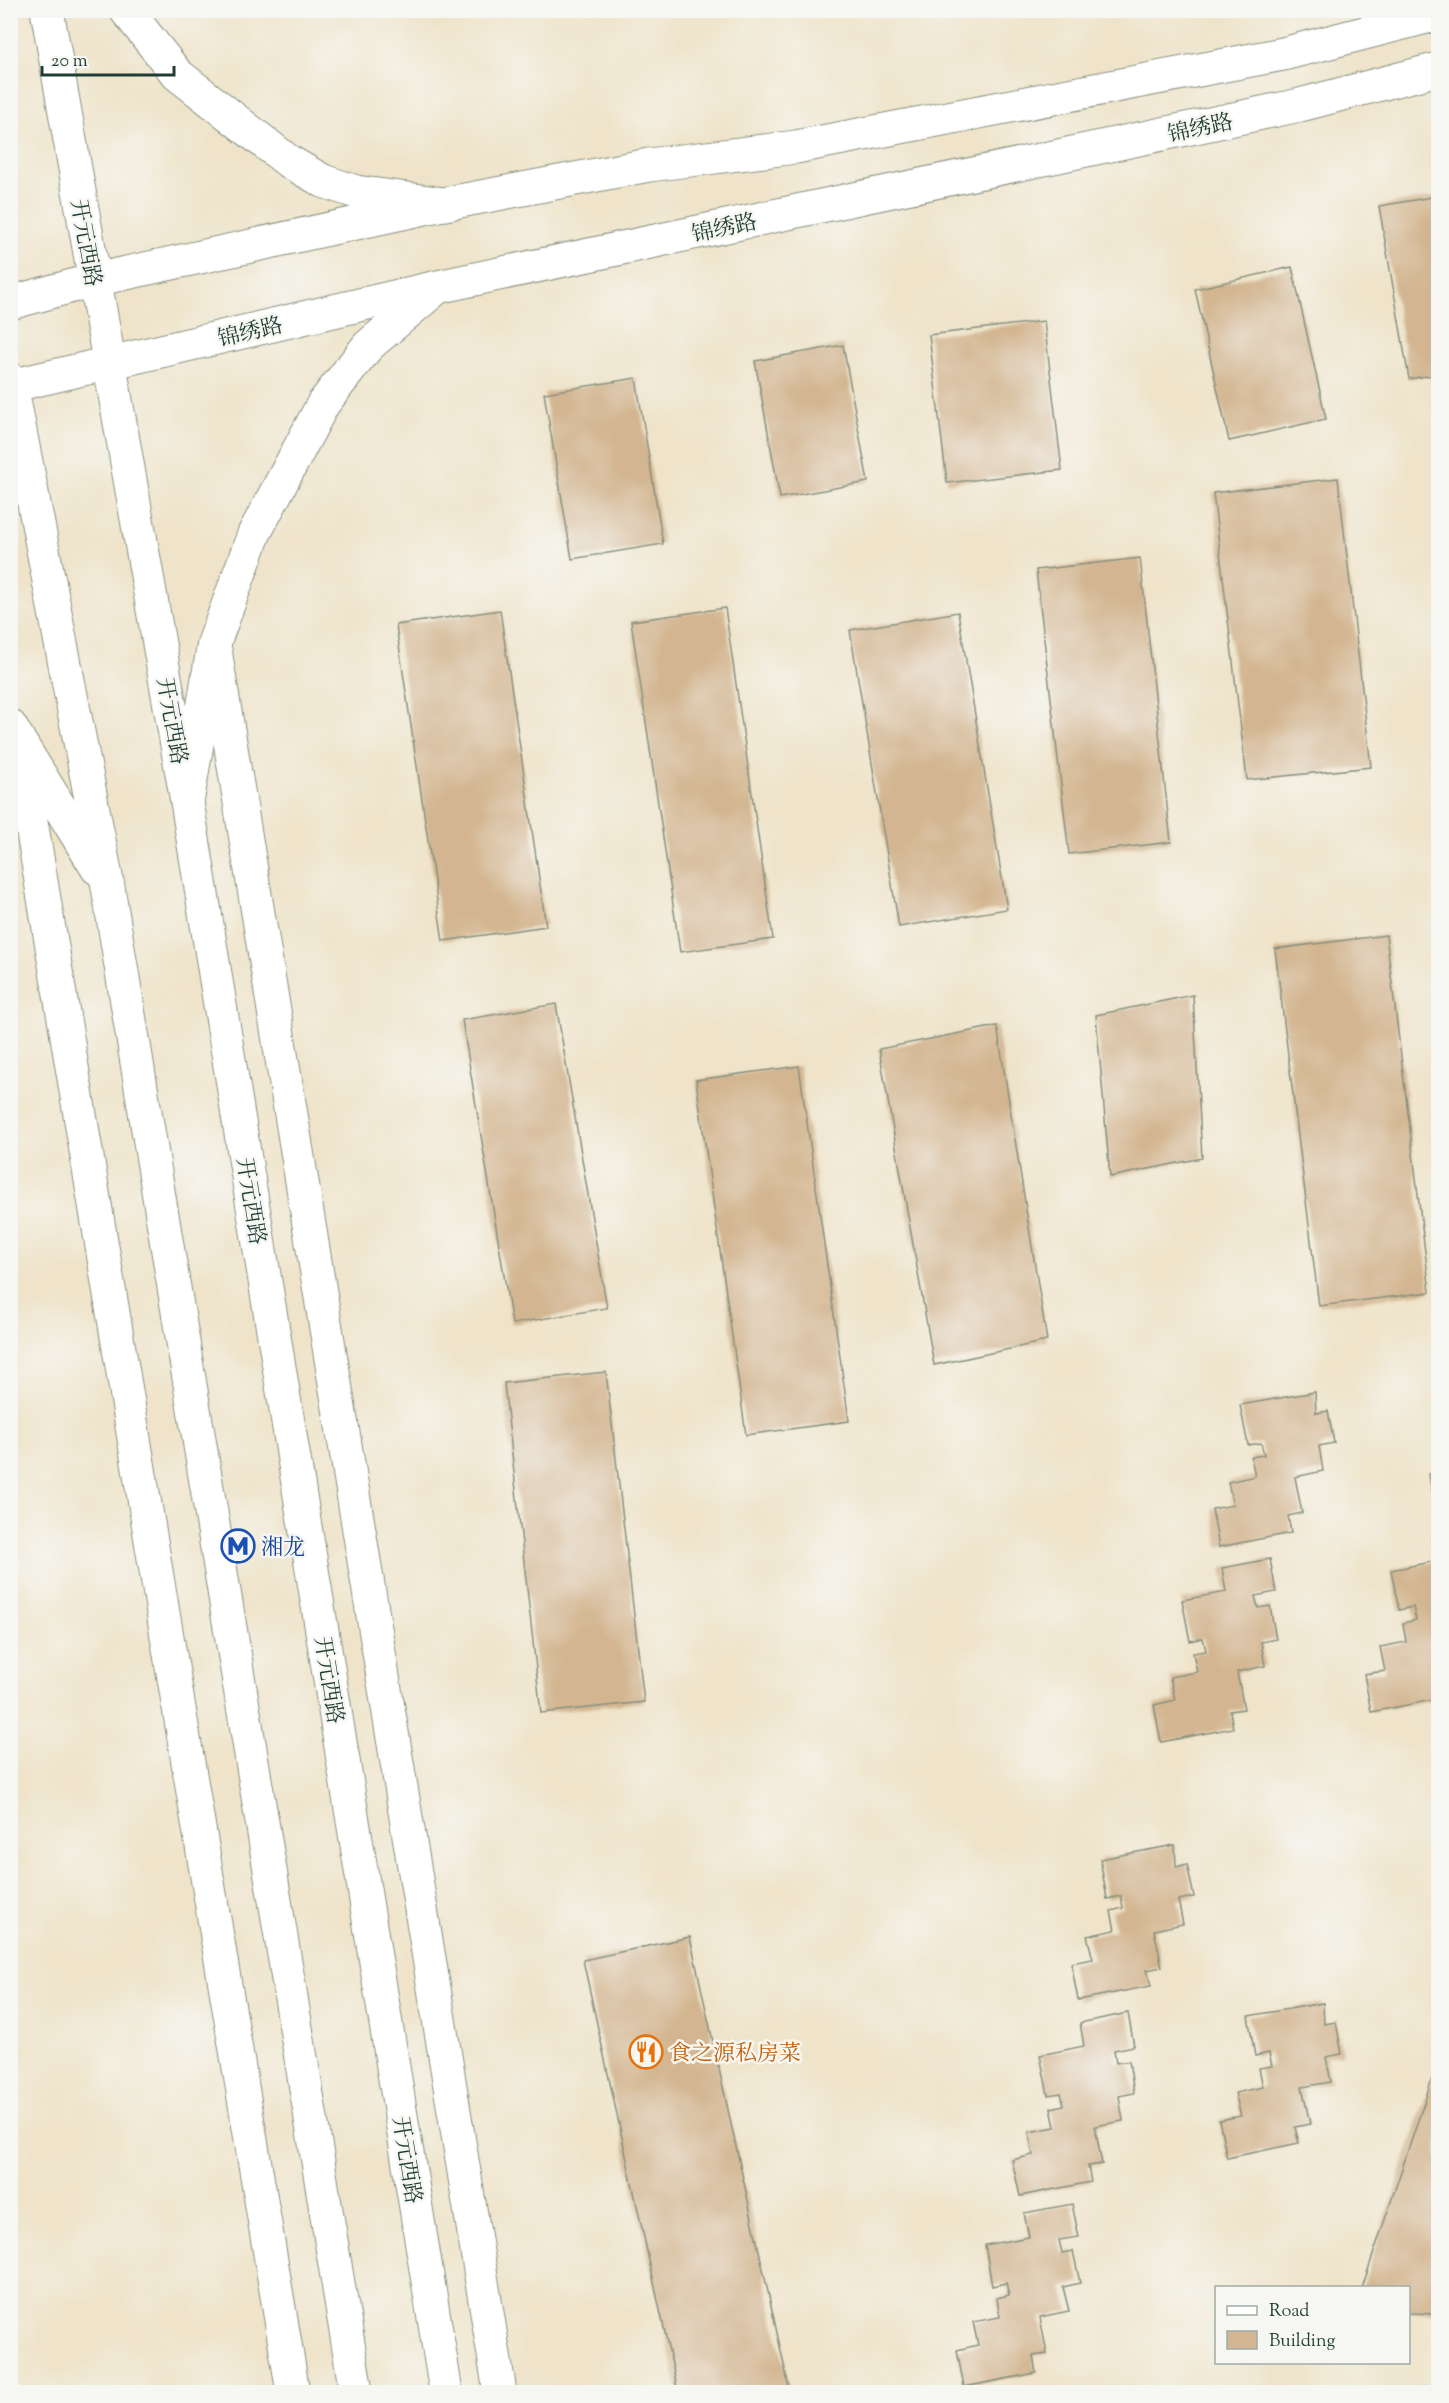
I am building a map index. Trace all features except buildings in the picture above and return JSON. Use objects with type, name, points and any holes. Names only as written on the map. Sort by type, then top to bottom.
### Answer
[{"type":"main road","name":"开元西路","points":[[47,10],[187,802],[446,2392]]},
{"type":"main road","points":[[126,10],[177,74],[288,161],[323,181],[356,192],[444,204]]},
{"type":"main road","points":[[10,303],[94,280],[444,204],[649,165],[796,147],[1283,54],[1438,15]]},
{"type":"main road","name":"锦绣路","points":[[11,384],[109,364],[437,287],[1300,105],[1438,69]]},
{"type":"main road","points":[[187,802],[214,643],[254,534],[323,404],[368,346],[437,287]]},
{"type":"main road","points":[[11,384],[108,887],[356,2392]]},
{"type":"main road","points":[[214,643],[500,2392]]},
{"type":"main road","points":[[13,731],[108,887]]},
{"type":"main road","points":[[13,731],[293,2392]]},
{"type":"place","name":"湘龙","points":[[238,1546]]},
{"type":"place","name":"食之源私房菜","points":[[646,2052]]}]
